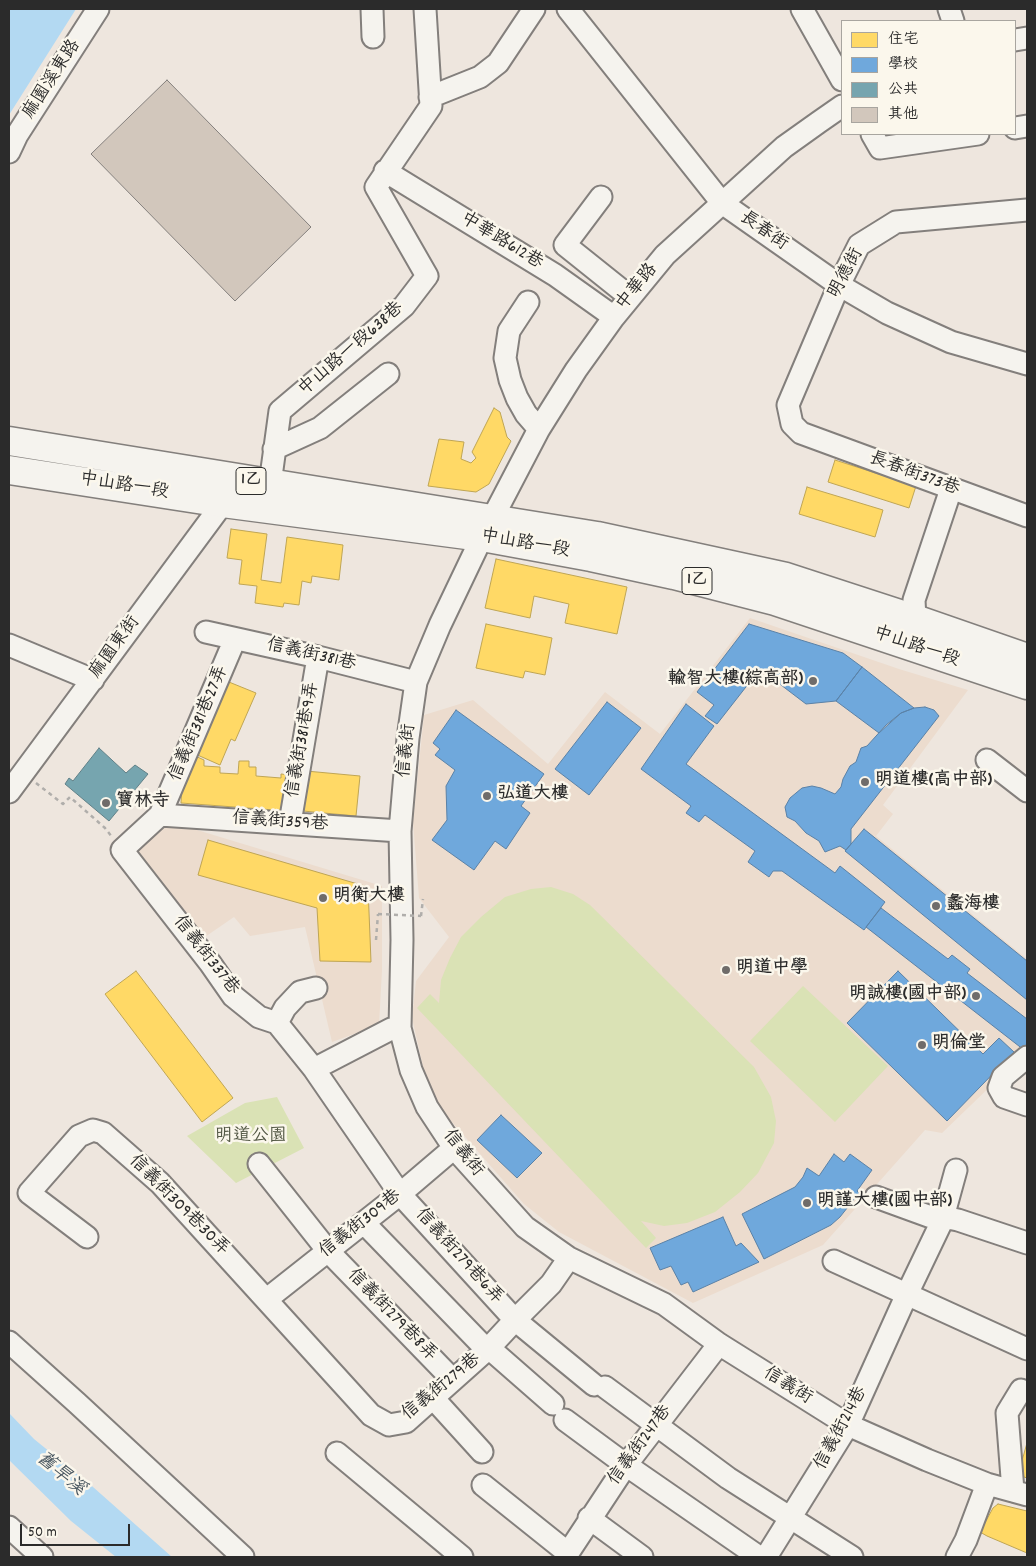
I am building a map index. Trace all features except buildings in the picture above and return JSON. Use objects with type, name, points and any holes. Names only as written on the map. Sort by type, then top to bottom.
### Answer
[{"type":"main road","name":"中山路一段","points":[[9,441],[290,486],[487,528],[591,557],[674,575],[775,601],[1027,685]]},
{"type":"main road","name":"中山路一段","points":[[9,470],[223,503],[487,528],[597,536],[786,577],[1027,658]]},
{"type":"street","name":"麻園溪東路","points":[[9,152],[98,9]]},
{"type":"street","points":[[372,9],[373,37]]},
{"type":"street","points":[[385,171],[431,106],[425,9]]},
{"type":"street","points":[[430,96],[480,77],[498,63],[534,9]]},
{"type":"street","name":"長春街","points":[[568,9],[722,203],[838,285],[887,313],[951,342],[1027,364]]},
{"type":"street","points":[[807,10],[841,78]]},
{"type":"street","name":"中華路","points":[[487,528],[539,429],[576,370],[614,317],[665,255],[784,147],[841,107]]},
{"type":"street","points":[[873,135],[880,148],[971,135]]},
{"type":"street","name":"中華路612巷","points":[[385,171],[556,275],[614,317]]},
{"type":"street","name":"中山路一段638巷","points":[[270,484],[280,411],[404,306],[427,276],[376,187],[385,171]]},
{"type":"street","points":[[601,197],[565,245],[630,297]]},
{"type":"street","name":"明德街","points":[[801,433],[792,424],[788,405],[838,285],[859,245],[896,222],[1027,210]]},
{"type":"street","points":[[528,302],[509,331],[505,358],[510,380],[517,398],[526,414],[539,429]]},
{"type":"street","points":[[274,449],[320,428],[388,374]]},
{"type":"street","name":"長春街373巷","points":[[801,433],[1027,516]]},
{"type":"street","points":[[915,619],[914,600],[952,489]]},
{"type":"street","name":"麻園東街","points":[[9,792],[223,503]]},
{"type":"street","name":"信義街","points":[[487,528],[440,625],[416,682],[408,738],[400,831],[402,940],[400,1028],[410,1070],[427,1108],[454,1148],[525,1227],[568,1258],[664,1304],[719,1344],[848,1425],[987,1484],[1020,1493]]},
{"type":"street","name":"信義街381巷","points":[[206,632],[318,657],[416,682]]},
{"type":"street","name":"信義街381巷27弄","points":[[122,850],[160,815],[235,639]]},
{"type":"street","points":[[9,645],[93,680]]},
{"type":"street","name":"信義街381巷9弄","points":[[290,823],[318,657]]},
{"type":"street","points":[[987,760],[1027,791]]},
{"type":"street","name":"信義街359巷","points":[[160,815],[400,831]]},
{"type":"street","name":"信義街337巷","points":[[122,850],[210,962],[234,996],[259,1016],[277,1023],[314,1069]]},
{"type":"street","points":[[277,1023],[285,1008],[300,992],[316,988]]},
{"type":"street","points":[[314,1069],[391,1029],[400,1028]]},
{"type":"street","points":[[1027,1057],[1003,1076],[998,1088],[1004,1097],[1027,1105]]},
{"type":"street","name":"信義街279巷6弄","points":[[314,1069],[400,1194],[515,1320],[599,1386],[728,1478],[852,1557]]},
{"type":"street","name":"信義街309巷30弄","points":[[87,1237],[29,1193],[78,1136],[93,1130],[103,1134],[160,1183],[267,1299]]},
{"type":"street","name":"信義街309巷","points":[[267,1299],[400,1194],[454,1148]]},
{"type":"street","name":"信義街279巷8弄","points":[[259,1164],[328,1251],[454,1380]]},
{"type":"street","name":"信義街214巷","points":[[766,1557],[848,1425],[942,1221],[956,1170]]},
{"type":"street","points":[[876,1197],[942,1221],[948,1218],[958,1220],[1027,1243]]},
{"type":"street","points":[[364,1223],[488,1349],[559,1412],[626,1465],[759,1557]]},
{"type":"street","name":"信義街279巷","points":[[267,1299],[371,1416],[389,1425],[406,1422],[488,1349],[551,1284],[568,1258]]},
{"type":"street","points":[[834,1261],[1027,1349]]},
{"type":"street","points":[[9,1342],[243,1557]]},
{"type":"street","name":"信義街247巷","points":[[483,1485],[568,1555],[589,1518],[626,1465],[719,1344]]},
{"type":"street","points":[[1020,1493],[1007,1413],[1021,1390]]},
{"type":"street","points":[[434,1398],[482,1452]]},
{"type":"street","points":[[337,1453],[462,1557]]},
{"type":"street","points":[[957,1557],[966,1540],[987,1484]]},
{"type":"street","points":[[589,1518],[642,1557]]},
{"type":"street","points":[[9,1527],[42,1557]]},
{"type":"path","points":[[24,772],[63,804],[70,797],[105,828],[122,850]]},
{"type":"path","points":[[376,940],[378,914],[421,916],[423,899]]},
{"type":"shaded area","name":"明道中學","points":[[750,618],[899,669],[968,690],[883,805],[893,814],[876,836],[1027,959],[1027,1051],[942,1133],[925,1130],[823,1245],[693,1303],[559,1232],[524,1204],[430,1097],[412,1018],[416,981],[449,937],[419,898],[413,822],[424,715],[473,700],[548,764],[605,692],[660,734]]},
{"type":"shaded area","points":[[164,820],[382,886],[382,970],[379,1025],[332,1042],[305,927],[250,936],[234,917],[202,939],[130,853]]},
{"type":"green space","points":[[551,887],[573,894],[590,905],[754,1067],[771,1097],[776,1121],[774,1143],[758,1173],[740,1192],[715,1212],[687,1223],[664,1226],[641,1221],[656,1238],[646,1248],[417,1008],[430,994],[439,1003],[441,980],[450,958],[461,937],[481,917],[505,897],[531,889]]},
{"type":"green space","points":[[803,986],[888,1066],[835,1122],[750,1041]]},
{"type":"green space","name":"明道公園","points":[[277,1097],[304,1148],[236,1183],[187,1136],[245,1103]]},
{"type":"water","points":[[9,9],[76,9],[9,115]]},
{"type":"water","name":"舊旱溪","points":[[9,1413],[34,1439],[93,1487],[172,1557],[116,1557],[71,1521],[9,1460]]},
{"type":"place","name":"輸智大樓(綜高部)","points":[[813,681]]},
{"type":"place","name":"明道樓(高中部)","points":[[865,782]]},
{"type":"place","name":"弘道大樓","points":[[487,796]]},
{"type":"place","name":"寶林寺","points":[[106,803]]},
{"type":"place","name":"明衡大樓","points":[[323,898]]},
{"type":"place","name":"蠡海樓","points":[[936,906]]},
{"type":"place","name":"明道中學","points":[[726,970]]},
{"type":"place","name":"明誠樓(國中部)","points":[[976,996]]},
{"type":"place","name":"明倫堂","points":[[922,1045]]},
{"type":"place","name":"明謹大樓(國中部)","points":[[807,1203]]}]
